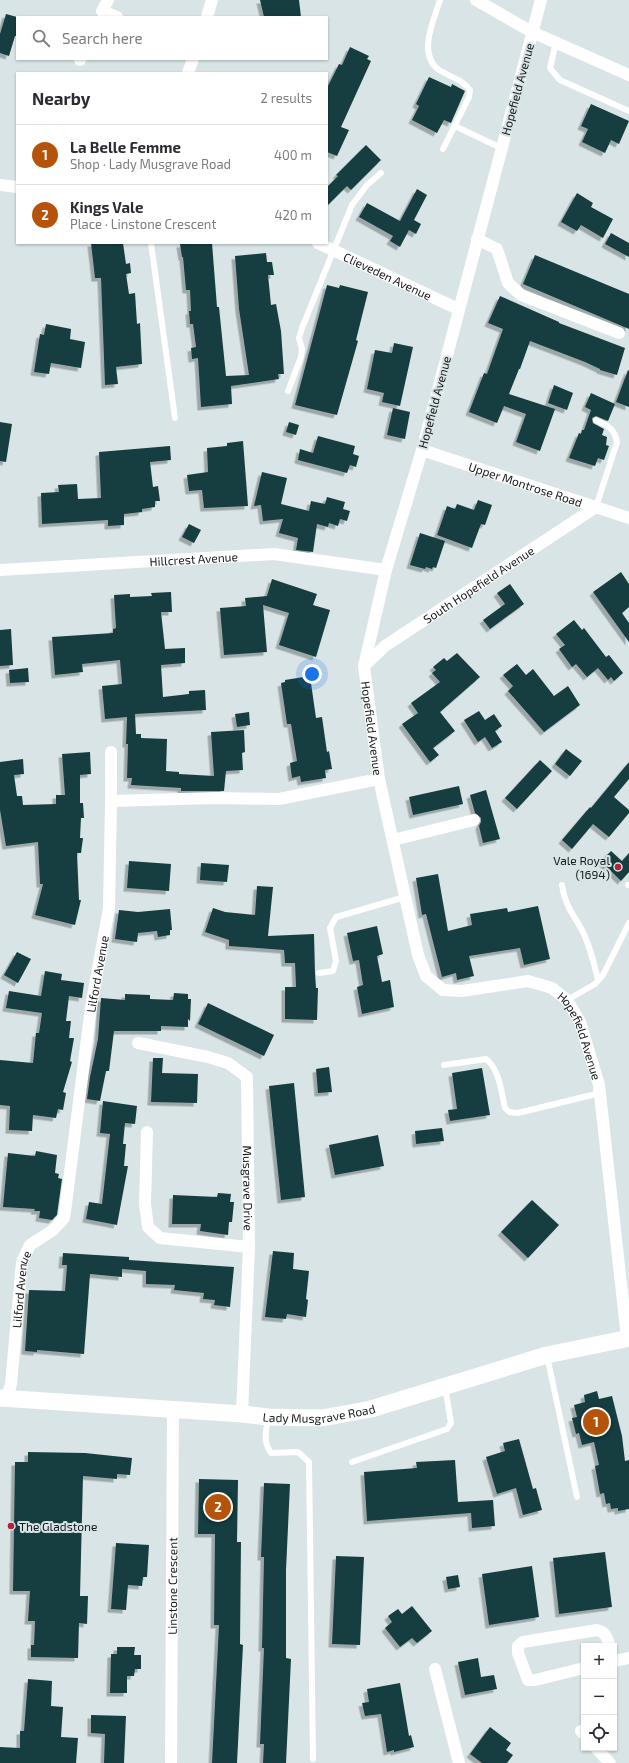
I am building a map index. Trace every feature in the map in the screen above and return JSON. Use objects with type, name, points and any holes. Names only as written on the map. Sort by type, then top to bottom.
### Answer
[{"type":"main road","name":"Lady Musgrave Road","points":[[4,1397],[268,1417],[322,1418],[371,1409],[547,1356],[628,1338]]},
{"type":"street","points":[[108,0],[100,14],[112,16]]},
{"type":"street","points":[[207,16],[212,0]]},
{"type":"street","points":[[476,0],[532,32],[629,75]]},
{"type":"street","name":"Hopefield Avenue","points":[[541,0],[458,309],[422,450],[386,570],[364,666],[379,779],[418,955],[426,976],[443,990],[462,990],[528,981],[552,988],[567,1000],[580,1022],[599,1085],[628,1338]]},
{"type":"street","points":[[188,72],[193,60]]},
{"type":"street","points":[[0,185],[16,188]]},
{"type":"street","points":[[477,239],[497,249],[508,283],[521,295],[619,333]]},
{"type":"street","name":"Clieveden Avenue","points":[[320,244],[458,309]]},
{"type":"street","name":"Upper Montrose Road","points":[[422,450],[629,518]]},
{"type":"street","name":"South Hopefield Avenue","points":[[364,666],[385,646],[596,507]]},
{"type":"street","name":"Hillcrest Avenue","points":[[0,570],[274,554],[386,570]]},
{"type":"street","name":"Lilford Avenue","points":[[4,1397],[11,1384],[22,1262],[30,1245],[53,1230],[64,1218],[91,1007],[109,908],[111,752]]},
{"type":"street","points":[[111,801],[215,798],[279,799],[379,779]]},
{"type":"street","points":[[393,840],[474,820]]},
{"type":"street","name":"Musgrave Drive","points":[[138,1043],[228,1063],[247,1077],[249,1247],[242,1414]]},
{"type":"street","points":[[147,1132],[145,1204],[148,1227],[160,1238],[249,1247]]},
{"type":"street","name":"Linstone Crescent","points":[[170,1763],[173,1410]]},
{"type":"street","points":[[581,1669],[535,1680],[528,1680],[518,1653],[518,1646],[523,1642],[597,1630],[606,1635],[609,1643]]},
{"type":"street","points":[[617,1660],[629,1658]]},
{"type":"street","points":[[435,1669],[458,1763]]},
{"type":"street","points":[[599,1751],[610,1763]]},
{"type":"lane","points":[[440,0],[430,33],[427,51],[431,60],[438,69],[465,83],[470,90],[469,97],[443,149]]},
{"type":"lane","points":[[556,42],[550,68],[560,80],[629,112]]},
{"type":"lane","points":[[455,126],[501,148]]},
{"type":"lane","points":[[288,391],[301,357],[302,349],[300,338],[302,328],[333,250],[358,195],[381,173]]},
{"type":"lane","points":[[151,244],[175,418]]},
{"type":"lane","points":[[596,420],[612,429],[616,434],[617,442],[596,507]]},
{"type":"lane","points":[[562,885],[565,902],[582,930],[590,948],[598,980]]},
{"type":"lane","points":[[319,973],[333,971],[336,961],[330,928],[336,916],[405,897]]},
{"type":"lane","points":[[567,1000],[595,984],[612,958],[629,923]]},
{"type":"lane","points":[[444,1065],[486,1059],[492,1063],[496,1072],[505,1108],[509,1112],[518,1113],[600,1093]]},
{"type":"lane","points":[[547,1356],[577,1497]]},
{"type":"lane","points":[[352,1462],[446,1429],[451,1423],[445,1386]]},
{"type":"lane","points":[[268,1417],[266,1439],[267,1447],[271,1453],[298,1452],[309,1462],[313,1759]]},
{"type":"building","points":[[260,0],[299,0],[301,16],[264,16]]},
{"type":"building","points":[[6,14],[16,17],[16,36],[9,56],[0,53],[0,34]]},
{"type":"building","points":[[350,47],[369,56],[367,59],[371,61],[341,127],[349,130],[337,156],[328,152],[328,86],[339,64],[342,65]]},
{"type":"building","points":[[429,77],[451,87],[452,84],[465,91],[451,123],[444,120],[437,133],[412,120],[419,106],[416,104]]},
{"type":"building","points":[[591,104],[629,121],[619,144],[611,140],[605,153],[582,142],[588,129],[581,126]]},
{"type":"building","points":[[366,145],[381,160],[351,190],[347,186],[328,205],[328,186],[338,176],[336,175]]},
{"type":"building","points":[[417,189],[427,195],[414,220],[421,224],[416,234],[409,230],[400,247],[390,241],[393,236],[359,217],[367,203],[400,221]]},
{"type":"building","points":[[577,193],[593,203],[591,207],[613,219],[603,238],[581,225],[577,231],[561,222]]},
{"type":"building","points":[[611,233],[629,243],[629,257],[605,244]]},
{"type":"building","points":[[91,244],[123,244],[126,264],[130,263],[131,273],[126,274],[129,294],[135,293],[137,324],[140,323],[142,364],[116,367],[118,384],[105,385],[101,278],[95,278]]},
{"type":"building","points":[[180,244],[212,244],[217,307],[219,307],[226,376],[249,375],[239,309],[235,256],[266,253],[267,262],[272,262],[274,275],[268,275],[271,305],[276,304],[281,331],[284,374],[278,374],[279,379],[231,386],[232,404],[201,407],[198,358],[192,359],[191,348],[196,347],[193,324],[190,324],[190,290],[186,290]]},
{"type":"building","points":[[535,255],[629,294],[629,329],[523,284]]},
{"type":"building","points":[[327,285],[339,288],[340,285],[368,292],[356,340],[358,341],[337,415],[295,405]]},
{"type":"building","points":[[500,296],[559,323],[625,348],[617,375],[600,370],[585,362],[530,341],[509,394],[555,409],[540,451],[516,442],[526,414],[504,406],[497,423],[469,412],[484,373],[487,374],[503,329],[488,323]]},
{"type":"building","points":[[46,324],[71,329],[70,339],[85,342],[81,368],[51,363],[49,374],[34,372],[40,334],[44,335]]},
{"type":"building","points":[[394,343],[413,347],[400,406],[382,402],[384,393],[367,389],[375,350],[392,353]]},
{"type":"building","points":[[628,370],[629,371],[629,407],[616,402]]},
{"type":"building","points":[[554,385],[573,393],[567,410],[548,403]]},
{"type":"building","points":[[591,393],[615,404],[608,421],[596,416],[592,418],[593,423],[604,429],[602,435],[607,437],[606,445],[609,446],[604,460],[598,458],[595,466],[569,458],[579,433],[581,434],[582,430],[584,430],[591,410],[585,407]]},
{"type":"building","points":[[393,408],[410,412],[405,439],[387,435]]},
{"type":"building","points":[[0,422],[12,424],[6,462],[0,461]]},
{"type":"building","points":[[289,422],[299,425],[296,435],[286,432]]},
{"type":"building","points":[[318,436],[355,446],[353,454],[359,456],[356,467],[350,465],[347,473],[298,460],[300,449],[313,453]]},
{"type":"building","points":[[243,441],[248,506],[204,508],[202,490],[189,491],[187,475],[208,472],[207,448],[227,446],[227,443]]},
{"type":"building","points":[[170,446],[171,460],[150,462],[153,487],[158,486],[160,501],[155,501],[155,507],[142,509],[142,512],[124,514],[124,525],[108,526],[108,520],[42,524],[41,493],[59,492],[58,485],[77,484],[78,499],[101,498],[99,452]]},
{"type":"building","points":[[262,472],[287,478],[281,504],[309,511],[311,501],[325,504],[327,497],[345,502],[343,509],[350,511],[347,521],[340,519],[338,526],[329,523],[328,527],[317,524],[313,552],[296,550],[298,538],[279,533],[283,519],[263,521],[261,505],[254,506]]},
{"type":"building","points":[[478,500],[492,505],[485,525],[481,524],[472,548],[437,535],[447,506],[455,509],[457,504],[474,510]]},
{"type":"building","points":[[189,524],[201,530],[194,543],[182,537]]},
{"type":"building","points":[[420,533],[445,541],[436,568],[433,567],[432,569],[426,567],[425,569],[410,565]]},
{"type":"building","points":[[621,572],[629,584],[629,607],[622,613],[629,623],[629,642],[593,592]]},
{"type":"building","points":[[272,579],[317,594],[313,605],[330,610],[316,657],[279,645],[289,613],[263,605],[267,652],[224,655],[220,608],[246,606],[245,598],[267,596]]},
{"type":"building","points":[[510,584],[524,604],[490,629],[483,620],[505,604],[497,593]]},
{"type":"building","points":[[171,592],[172,612],[161,612],[165,649],[185,648],[185,663],[161,665],[163,697],[189,694],[189,691],[205,690],[206,710],[135,714],[136,734],[141,734],[141,738],[167,739],[166,771],[179,772],[179,774],[214,776],[211,732],[244,730],[245,752],[242,753],[243,770],[226,771],[224,791],[181,791],[181,788],[131,785],[132,778],[127,778],[127,717],[105,719],[102,686],[122,684],[120,660],[82,664],[83,672],[55,675],[52,637],[113,633],[113,629],[116,628],[114,595],[130,594],[130,597],[152,596],[151,593]]},
{"type":"building","points":[[574,620],[582,630],[584,628],[606,657],[609,655],[623,673],[614,681],[611,677],[608,680],[598,668],[587,677],[576,664],[572,667],[559,649],[565,645],[556,634]]},
{"type":"building","points":[[11,629],[13,665],[0,666],[0,630]]},
{"type":"building","points":[[457,653],[480,677],[440,712],[455,731],[433,748],[439,755],[430,762],[402,724],[418,713],[411,703],[440,682],[432,673],[436,670],[433,667],[444,658],[447,661]]},
{"type":"building","points":[[517,664],[526,675],[533,669],[554,696],[568,686],[580,705],[544,732],[508,691],[513,686],[503,675]]},
{"type":"building","points":[[28,668],[29,682],[10,683],[9,670]]},
{"type":"building","points":[[310,676],[316,718],[322,717],[327,752],[329,751],[332,769],[325,770],[326,778],[301,782],[300,776],[292,778],[290,763],[297,761],[291,724],[287,724],[281,683],[285,682],[285,680]]},
{"type":"building","points":[[479,711],[485,720],[494,714],[502,726],[495,731],[502,742],[492,748],[485,737],[478,742],[464,720]]},
{"type":"building","points":[[249,712],[250,725],[237,727],[235,714]]},
{"type":"building","points":[[566,749],[582,761],[570,776],[555,764]]},
{"type":"building","points":[[90,752],[91,774],[80,775],[80,803],[83,803],[84,818],[81,818],[80,838],[83,838],[81,853],[77,853],[79,900],[81,900],[75,925],[35,915],[43,884],[40,884],[38,842],[6,846],[0,810],[0,762],[23,759],[24,774],[14,775],[17,796],[22,796],[23,805],[56,804],[56,795],[65,795],[62,754]]},
{"type":"building","points":[[540,760],[552,771],[517,809],[505,798]]},
{"type":"building","points":[[629,762],[629,779],[614,797],[629,810],[629,813],[609,837],[593,824],[572,849],[562,840]]},
{"type":"building","points":[[459,786],[463,804],[413,815],[409,797]]},
{"type":"building","points":[[486,790],[500,839],[483,843],[479,826],[481,818],[475,813],[470,795]]},
{"type":"building","name":"Vale Royal (1694)","points":[[611,851],[622,861],[629,853],[629,872],[621,881],[601,861]]},
{"type":"building","points":[[129,861],[171,864],[169,891],[127,888]]},
{"type":"building","points":[[201,863],[229,865],[227,882],[200,880]]},
{"type":"building","points":[[438,874],[448,931],[472,925],[470,914],[507,908],[508,912],[538,906],[550,959],[524,965],[520,948],[469,956],[474,976],[457,980],[456,973],[442,977],[426,914],[422,915],[416,878]]},
{"type":"building","points":[[257,886],[273,887],[268,936],[314,934],[316,988],[318,988],[317,1020],[285,1019],[285,987],[296,987],[295,963],[285,963],[284,950],[229,946],[229,940],[205,932],[213,908],[225,912],[255,915]]},
{"type":"building","points":[[170,909],[172,930],[170,930],[170,935],[158,937],[157,931],[138,933],[137,942],[115,939],[119,910],[138,912]]},
{"type":"building","points":[[377,926],[383,954],[377,956],[382,982],[390,980],[394,1007],[362,1014],[357,987],[363,985],[359,960],[353,961],[347,933]]},
{"type":"building","points":[[17,952],[31,959],[18,983],[4,975]]},
{"type":"building","points":[[45,971],[62,974],[61,980],[84,983],[82,998],[69,996],[66,1021],[71,1021],[69,1038],[74,1038],[70,1061],[72,1062],[63,1092],[66,1093],[63,1110],[58,1109],[56,1118],[33,1115],[32,1131],[9,1130],[10,1106],[0,1105],[0,1060],[33,1063],[36,1033],[39,1033],[42,1013],[6,1008],[9,991],[41,996]]},
{"type":"building","points":[[174,993],[188,994],[188,999],[191,999],[190,1021],[188,1019],[188,1027],[161,1026],[161,1031],[114,1031],[109,1071],[106,1071],[100,1101],[87,1099],[98,1039],[101,998],[125,1000],[125,994],[150,995],[150,999],[173,1000]]},
{"type":"building","points":[[208,1003],[274,1035],[264,1056],[198,1024]]},
{"type":"building","points":[[153,1058],[163,1058],[162,1073],[198,1074],[197,1103],[151,1102]]},
{"type":"building","points":[[329,1067],[332,1092],[318,1093],[316,1069]]},
{"type":"building","points":[[482,1068],[490,1115],[450,1121],[448,1110],[457,1109],[452,1073]]},
{"type":"building","points":[[294,1083],[305,1197],[281,1200],[269,1086]]},
{"type":"building","points":[[103,1101],[137,1106],[135,1124],[125,1123],[123,1144],[126,1144],[124,1166],[128,1166],[117,1225],[86,1219],[89,1202],[102,1204],[110,1134],[100,1133]]},
{"type":"building","points":[[442,1128],[444,1141],[416,1144],[415,1131]]},
{"type":"building","points":[[378,1135],[384,1166],[335,1175],[329,1145]]},
{"type":"building","points":[[36,1151],[57,1155],[55,1173],[59,1174],[58,1178],[62,1179],[57,1215],[52,1220],[39,1218],[40,1211],[34,1211],[35,1209],[3,1207],[8,1153],[35,1156]]},
{"type":"building","points":[[218,1193],[231,1194],[230,1202],[234,1202],[232,1222],[229,1222],[228,1235],[200,1231],[201,1224],[172,1224],[173,1195],[217,1197]]},
{"type":"building","points":[[532,1200],[559,1225],[528,1258],[501,1232]]},
{"type":"building","points":[[273,1251],[294,1253],[293,1269],[309,1271],[306,1317],[287,1314],[286,1319],[265,1317]]},
{"type":"building","points":[[63,1253],[129,1257],[129,1260],[234,1267],[230,1307],[214,1305],[215,1300],[203,1299],[204,1293],[174,1290],[175,1285],[146,1284],[146,1271],[122,1269],[122,1277],[90,1274],[84,1354],[37,1350],[37,1352],[25,1351],[29,1290],[65,1291],[67,1265],[62,1265]]},
{"type":"building","points":[[597,1391],[599,1399],[612,1396],[622,1436],[625,1461],[629,1460],[629,1509],[618,1511],[618,1508],[611,1509],[610,1503],[606,1504],[604,1493],[600,1494],[595,1466],[599,1465],[594,1442],[582,1445],[579,1433],[576,1434],[572,1418],[577,1417],[574,1405],[585,1402],[584,1395]]},
{"type":"building","points":[[519,1439],[533,1489],[536,1488],[542,1510],[523,1515],[516,1488],[497,1494],[486,1457],[505,1451],[503,1443]]},
{"type":"building","points":[[28,1452],[85,1453],[132,1458],[130,1475],[117,1474],[117,1479],[83,1476],[80,1596],[88,1596],[87,1624],[79,1623],[78,1658],[31,1657],[31,1645],[34,1645],[35,1621],[28,1621],[30,1591],[13,1591],[15,1462],[28,1462]]},
{"type":"building","points":[[455,1460],[458,1502],[493,1500],[495,1526],[472,1528],[471,1513],[367,1521],[364,1472],[417,1468],[416,1462]]},
{"type":"building","points":[[199,1479],[238,1480],[237,1542],[241,1542],[240,1644],[243,1645],[237,1763],[212,1763],[219,1625],[214,1625],[215,1534],[198,1534]]},
{"type":"building","points":[[264,1483],[290,1484],[286,1570],[286,1658],[291,1659],[286,1763],[263,1763],[264,1744],[260,1744],[264,1648],[262,1648],[264,1557],[261,1557]]},
{"type":"building","points":[[116,1543],[149,1545],[147,1577],[143,1577],[142,1586],[128,1585],[126,1610],[111,1609]]},
{"type":"building","points":[[605,1552],[612,1607],[559,1614],[553,1558]]},
{"type":"building","points":[[336,1556],[364,1557],[360,1645],[332,1644]]},
{"type":"building","points":[[532,1566],[539,1617],[489,1625],[482,1574]]},
{"type":"building","points":[[458,1575],[460,1587],[448,1589],[446,1577]]},
{"type":"building","points":[[412,1606],[432,1631],[417,1643],[412,1638],[400,1647],[385,1628],[392,1622],[388,1616],[398,1609],[402,1614]]},
{"type":"building","points":[[117,1647],[135,1647],[134,1655],[141,1655],[141,1669],[135,1669],[134,1676],[127,1676],[127,1693],[110,1693],[111,1654],[117,1654]]},
{"type":"building","points":[[478,1658],[481,1677],[494,1675],[497,1689],[465,1695],[458,1662]]},
{"type":"building","points":[[28,1679],[52,1681],[51,1706],[63,1707],[61,1737],[78,1738],[76,1763],[0,1763],[0,1747],[20,1748],[20,1731],[24,1731]]},
{"type":"building","points":[[400,1683],[409,1736],[411,1735],[414,1747],[394,1752],[394,1750],[387,1752],[381,1714],[365,1716],[362,1703],[369,1702],[367,1689]]},
{"type":"building","points":[[91,1715],[126,1716],[124,1763],[104,1763],[105,1734],[91,1733]]},
{"type":"building","points":[[490,1727],[511,1743],[506,1750],[513,1755],[507,1763],[482,1763],[470,1754]]},
{"type":"place","name":"Vale Royal (1694)","points":[[618,867]]},
{"type":"place","name":"La Belle Femme","points":[[596,1422]]},
{"type":"place","name":"Kings Vale","points":[[218,1507]]},
{"type":"place","name":"The Gladstone","points":[[11,1526]]}]
